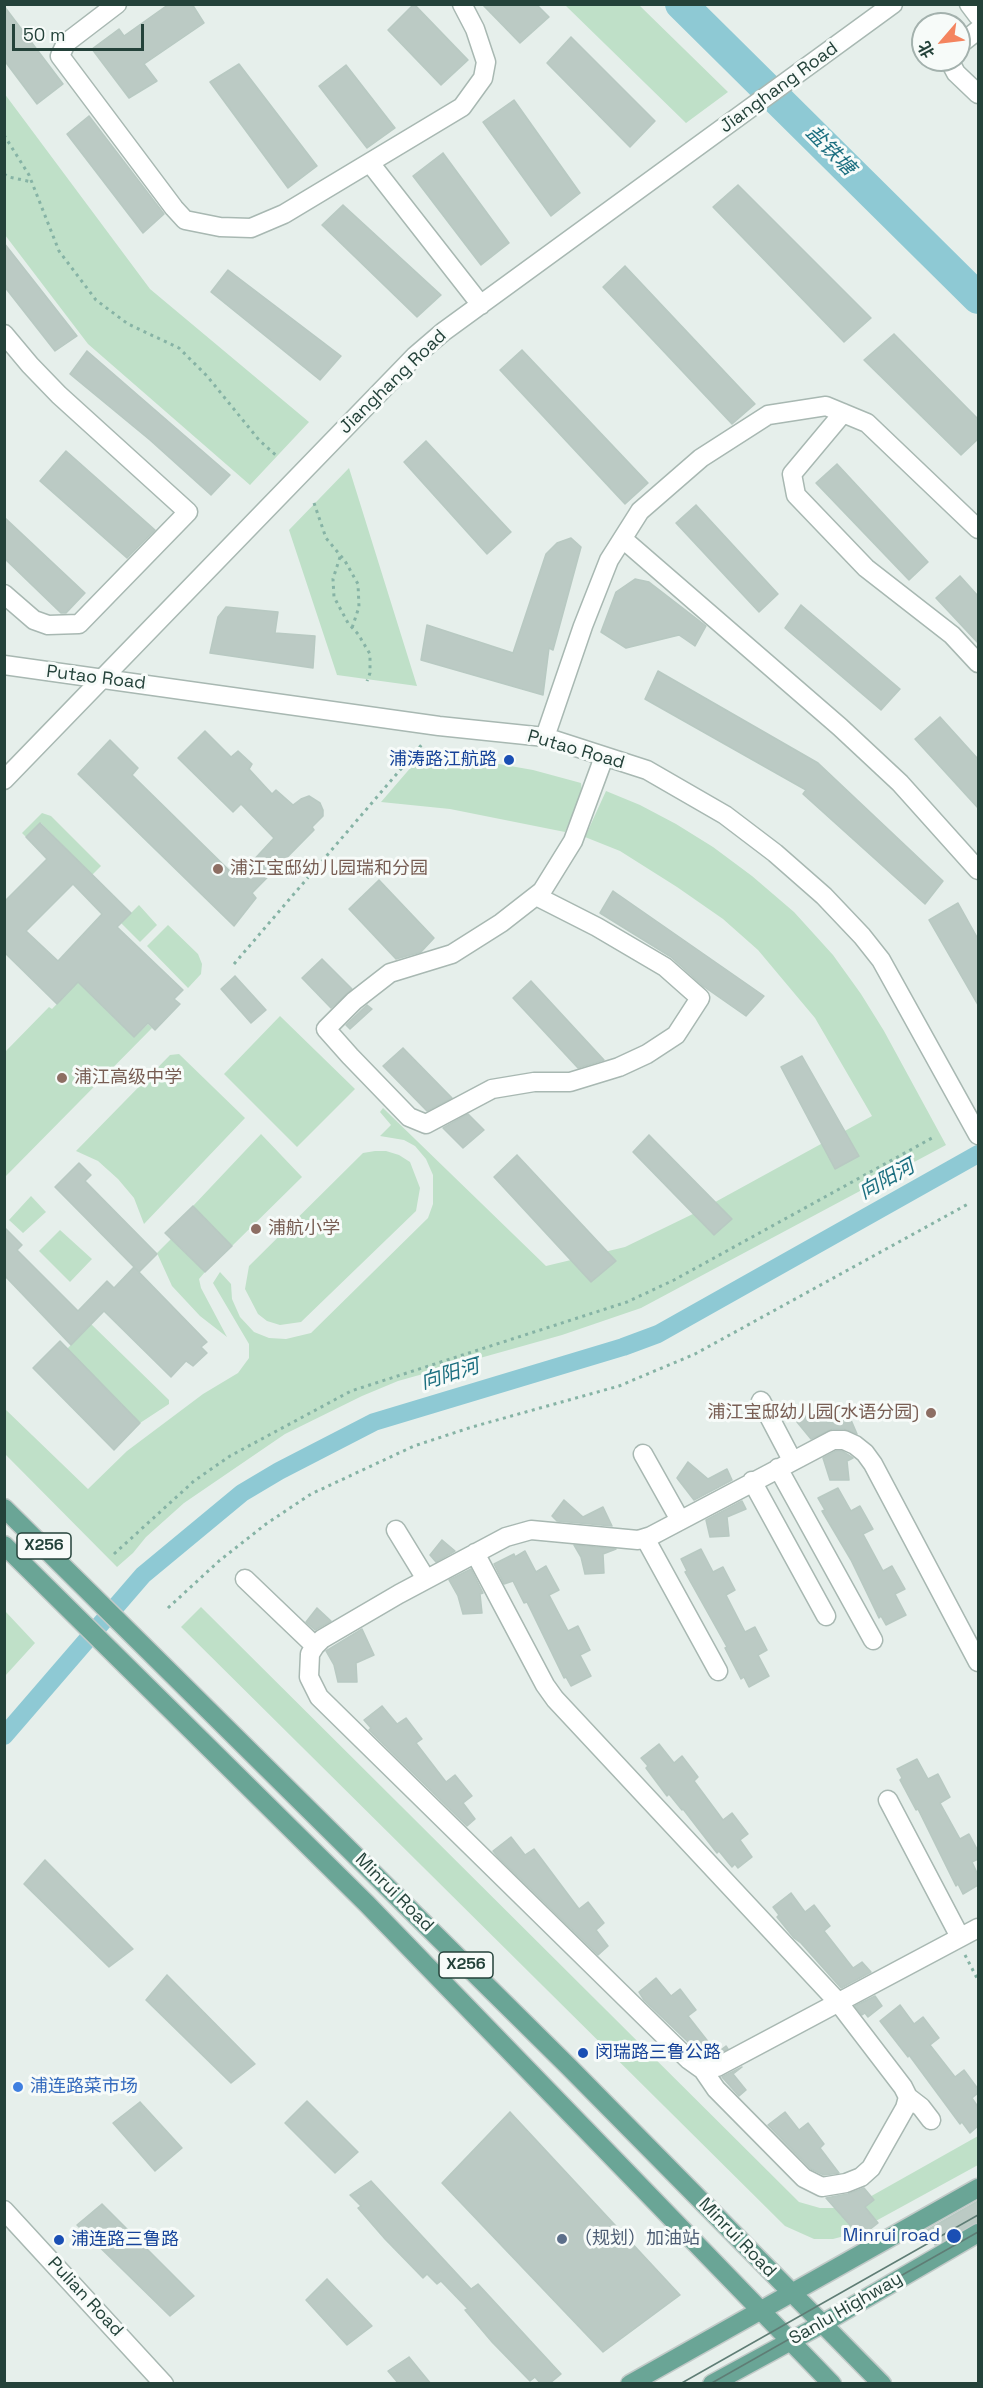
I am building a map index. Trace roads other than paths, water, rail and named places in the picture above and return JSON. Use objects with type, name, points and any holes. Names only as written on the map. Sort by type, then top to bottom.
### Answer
[{"type":"main road","name":"Minrui Road","points":[[4,1508],[568,2066],[882,2384]]},
{"type":"main road","name":"Minrui Road","points":[[4,1545],[367,1904],[832,2384]]},
{"type":"main road","points":[[630,2384],[978,2188]]},
{"type":"main road","name":"Sanlu Highway","points":[[712,2384],[822,2324],[978,2233]]},
{"type":"street","points":[[117,4],[66,43],[60,56],[185,220],[220,227],[251,228],[284,214],[462,107],[483,78],[486,62],[475,29],[462,4]]},
{"type":"street","name":"Jianghang Road","points":[[4,780],[415,356],[481,305],[893,4]]},
{"type":"street","points":[[969,4],[978,16]]},
{"type":"street","points":[[956,72],[978,94]]},
{"type":"street","points":[[370,163],[481,305]]},
{"type":"street","points":[[4,334],[59,395],[188,512],[79,624],[48,625],[34,620],[4,594]]},
{"type":"street","points":[[545,737],[587,615],[609,561],[640,511],[700,458],[768,415],[826,406],[867,423],[978,529]]},
{"type":"street","points":[[843,413],[792,474],[796,495],[866,568],[952,635],[978,663]]},
{"type":"street","points":[[622,539],[735,634],[900,783],[978,870]]},
{"type":"street","name":"Putao Road","points":[[4,665],[439,726],[545,737],[646,770],[725,814],[775,853],[824,896],[862,936],[881,960],[978,1135]]},
{"type":"street","points":[[536,896],[597,927],[665,967],[700,998],[676,1035],[647,1054],[619,1067],[570,1082],[534,1082],[492,1089],[426,1124],[409,1117],[326,1029],[354,1001],[390,973],[452,954],[501,923],[542,891],[573,841],[604,757]]},
{"type":"street","points":[[761,1401],[785,1464],[873,1640]]},
{"type":"street","points":[[908,2097],[905,2108],[871,2168],[861,2177],[846,2183],[822,2187],[804,2178],[716,2089],[703,2070],[689,2060],[319,1697],[309,1677],[310,1654],[322,1639],[506,1536],[531,1530],[626,1540],[645,1538],[833,1440],[844,1440],[865,1453],[879,1476],[978,1662]]},
{"type":"street","points":[[643,1455],[680,1520]]},
{"type":"street","points":[[752,1481],[826,1616]]},
{"type":"street","points":[[396,1530],[426,1579]]},
{"type":"street","points":[[645,1538],[718,1671]]},
{"type":"street","points":[[475,1553],[555,1699],[838,2001],[908,2097],[932,2120]]},
{"type":"street","points":[[245,1579],[315,1646]]},
{"type":"street","points":[[888,1800],[958,1938]]},
{"type":"street","points":[[703,2070],[717,2067],[978,1928]]},
{"type":"street","name":"Pulian Road","points":[[4,2210],[164,2384]]},
{"type":"waterway","name":"盐铁塘","points":[[681,4],[978,298]]},
{"type":"waterway","name":"向阳河","points":[[4,1736],[143,1575],[242,1493],[279,1471],[374,1422],[623,1347],[658,1334],[978,1154]]},
{"type":"tram line","points":[[680,2384],[978,2215]]},
{"type":"tram line","points":[[710,2384],[978,2232]]},
{"type":"place","name":"浦涛路江航路","points":[[509,760]]},
{"type":"place","name":"浦江宝邸幼儿园瑞和分园","points":[[218,869]]},
{"type":"place","name":"浦江高级中学","points":[[62,1078]]},
{"type":"place","name":"浦航小学","points":[[256,1229]]},
{"type":"place","name":"浦江宝邸幼儿园(水语分园)","points":[[931,1413]]},
{"type":"place","name":"闵瑞路三鲁公路","points":[[583,2053]]},
{"type":"place","name":"浦连路菜市场","points":[[18,2087]]},
{"type":"place","name":"Minrui road","points":[[954,2236]]},
{"type":"place","name":"（规划）加油站","points":[[562,2239]]},
{"type":"place","name":"浦连路三鲁路","points":[[59,2240]]}]
